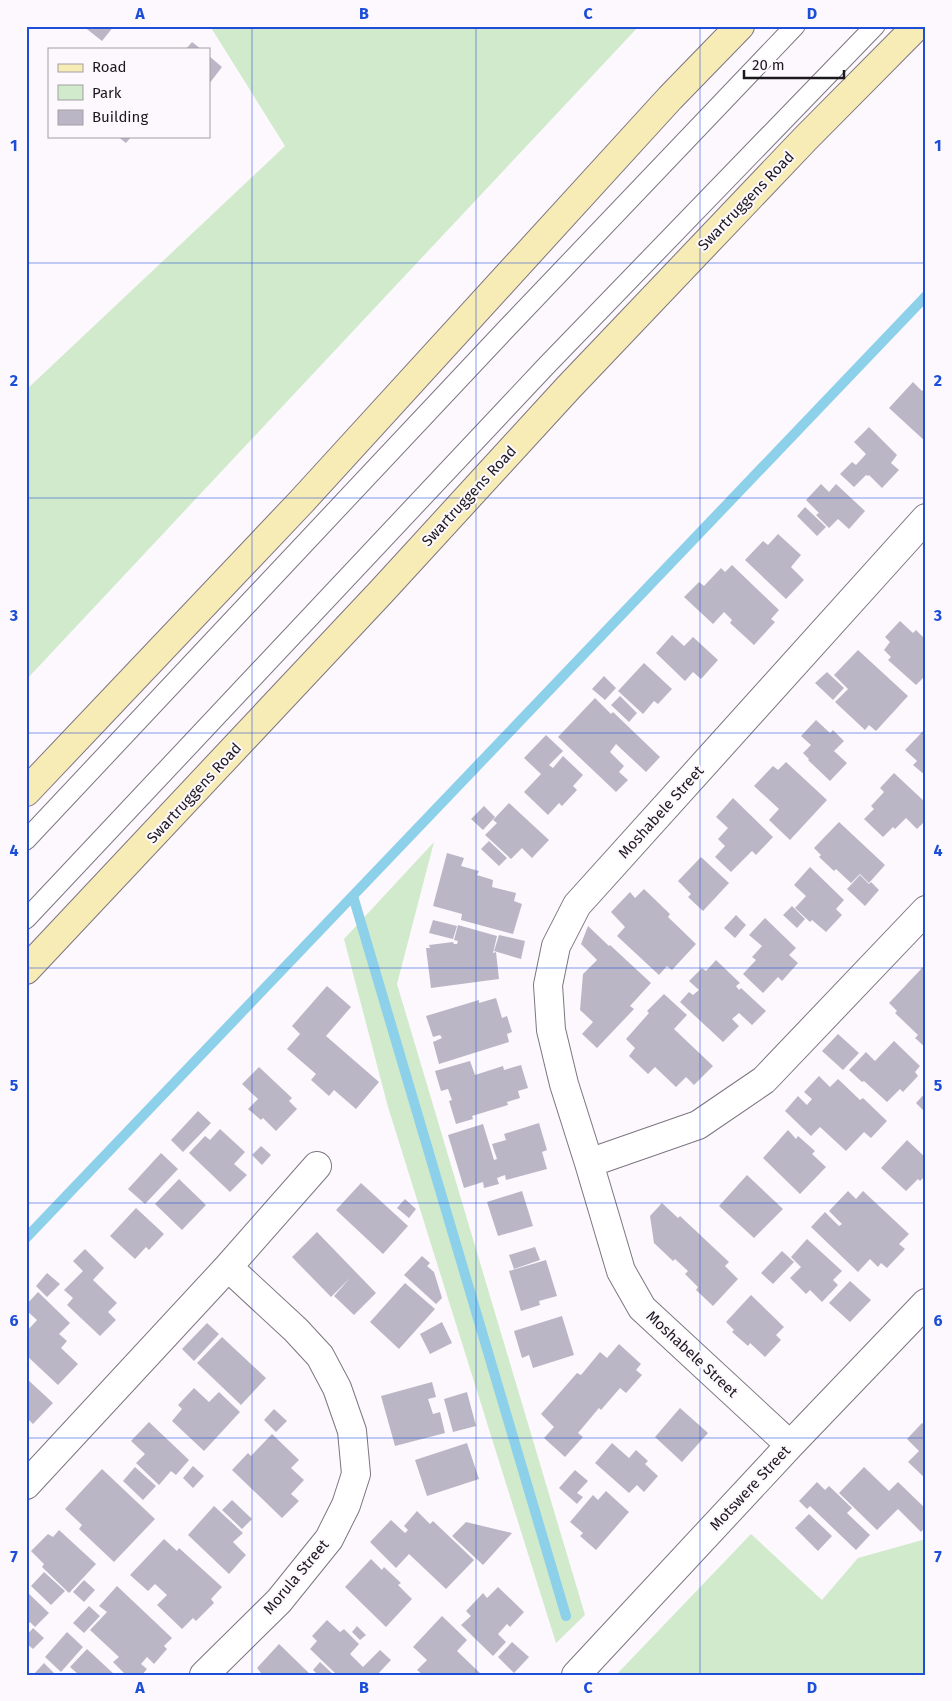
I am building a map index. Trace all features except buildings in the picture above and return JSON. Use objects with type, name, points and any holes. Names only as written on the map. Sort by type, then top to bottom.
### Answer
[{"type":"main road","points":[[26,792],[295,508],[670,98],[740,26]]},
{"type":"main road","name":"Swartruggens Road","points":[[26,970],[382,592],[568,388],[805,139],[916,26]]},
{"type":"street","name":"Moshabele Street","points":[[790,1445],[642,1308],[621,1271],[564,1084],[551,1030],[548,985],[556,946],[577,905],[926,518]]},
{"type":"street","points":[[589,1163],[698,1125],[764,1080],[926,910]]},
{"type":"street","points":[[26,1485],[228,1267],[317,1166]]},
{"type":"street","name":"Morula Street","points":[[204,1675],[279,1601],[329,1539],[346,1505],[356,1474],[352,1431],[337,1388],[320,1356],[296,1330],[228,1267]]},
{"type":"street","name":"Motswere Street","points":[[576,1675],[790,1445],[926,1303]]},
{"type":"lane","points":[[26,840],[501,334],[795,26]]},
{"type":"lane","points":[[26,919],[547,365],[875,26]]},
{"type":"green space","points":[[210,26],[639,26],[26,680],[26,390],[285,146]]},
{"type":"green space","points":[[434,842],[397,984],[585,1615],[556,1643],[388,1107],[344,939]]},
{"type":"green space","points":[[751,1534],[822,1600],[858,1558],[926,1539],[926,1675],[616,1675]]},
{"type":"waterway","points":[[26,1238],[926,296]]},
{"type":"waterway","points":[[353,896],[566,1616]]}]
